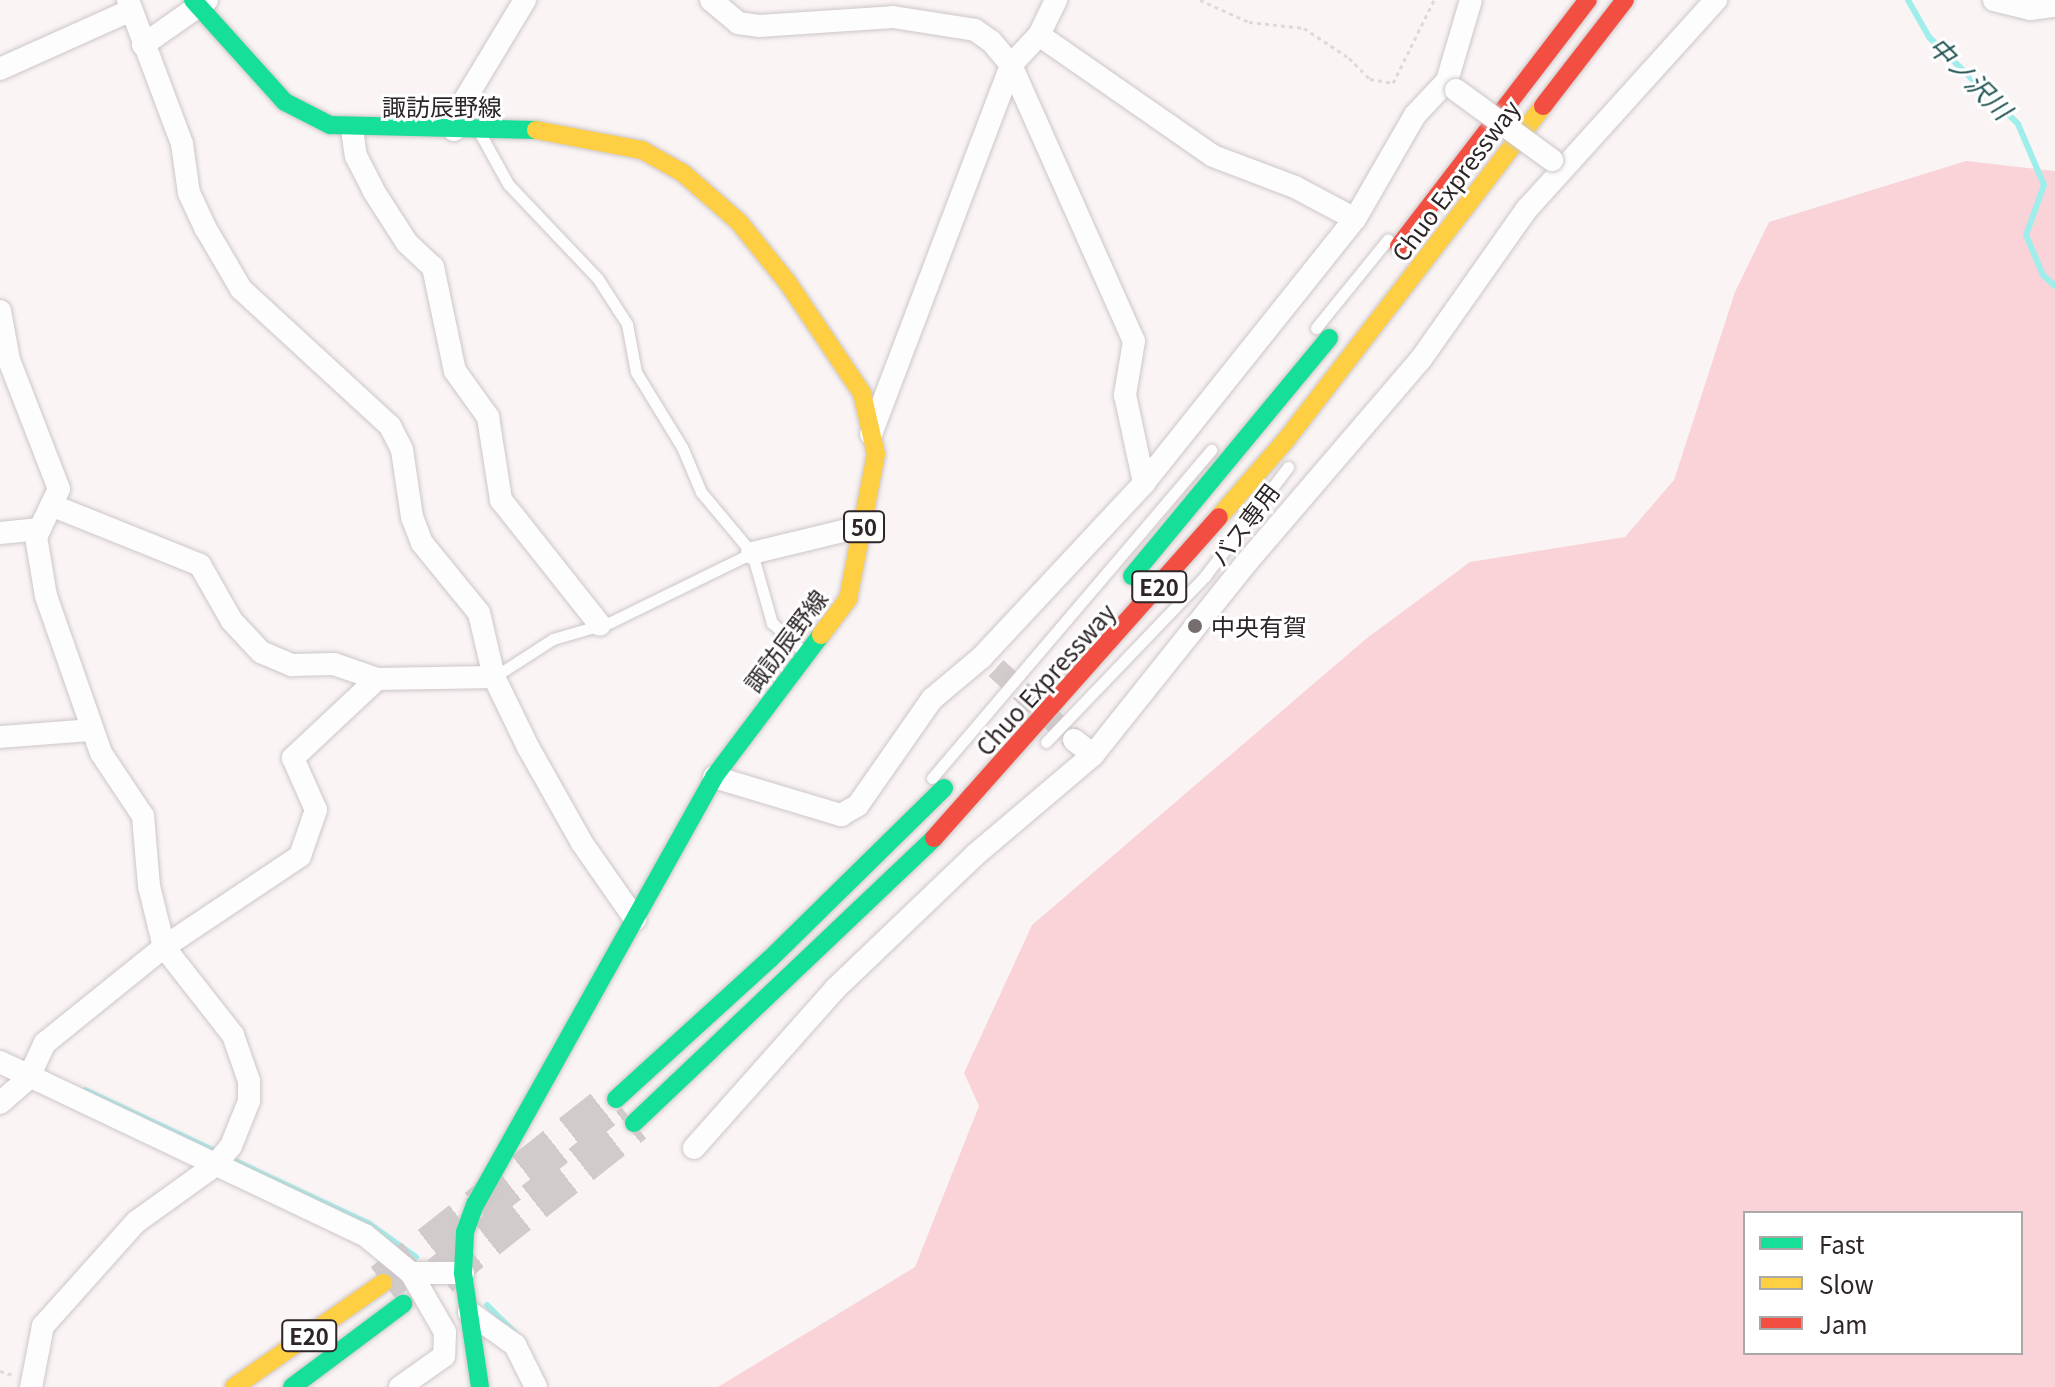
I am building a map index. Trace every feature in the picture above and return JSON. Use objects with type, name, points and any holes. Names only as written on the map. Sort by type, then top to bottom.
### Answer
[{"type":"main road","name":"Chuo Expressway","points":[[1118,592],[1287,394],[1588,0]]},
{"type":"main road","name":"Chuo Expressway","points":[[634,1123],[914,860],[1286,440],[1625,0]]},
{"type":"main road","name":"諏訪辰野線","points":[[199,2],[285,102],[330,125],[352,129],[555,130],[642,150],[683,173],[739,222],[788,283],[862,393],[876,454],[848,599],[808,656],[739,737],[714,777],[482,1191],[465,1232],[463,1273],[480,1387]]},
{"type":"main road","name":"Chuo Expressway","points":[[616,1099],[925,809],[1097,616]]},
{"type":"main road","name":"E20","points":[[234,1387],[383,1283]]},
{"type":"main road","name":"E20","points":[[292,1387],[403,1304]]},
{"type":"street","points":[[454,130],[458,111],[525,0]]},
{"type":"street","points":[[711,0],[738,23],[759,26],[893,17],[975,30],[1011,65],[1134,341],[1125,395],[1144,483]]},
{"type":"street","points":[[871,434],[1011,65],[1039,35],[1056,0]]},
{"type":"street","points":[[714,777],[841,815],[858,805],[932,699],[989,662],[1144,483],[1355,219],[1415,115],[1452,85],[1471,0]]},
{"type":"street","points":[[694,1148],[835,989],[975,855],[1093,755],[1247,562],[1421,359],[1557,163],[1716,0]]},
{"type":"street","points":[[1994,0],[2030,9],[2055,6]]},
{"type":"street","points":[[143,45],[199,2]]},
{"type":"street","points":[[0,69],[129,5],[182,144],[189,193],[206,229],[241,289],[390,426],[402,450],[412,517],[422,543],[479,613],[494,677],[582,843],[635,919]]},
{"type":"street","points":[[1039,35],[1213,156],[1295,187],[1355,219]]},
{"type":"street","points":[[1452,85],[1557,163]]},
{"type":"street","points":[[352,129],[356,156],[373,190],[407,243],[433,267],[455,371],[488,417],[501,500],[600,625]]},
{"type":"street","points":[[0,311],[9,360],[59,489],[36,537],[46,596],[101,753],[143,816],[149,886],[164,947],[233,1035],[245,1061],[249,1101],[231,1146],[214,1166],[136,1222],[43,1326],[31,1387]]},
{"type":"street","points":[[51,505],[200,565],[232,621],[261,652],[292,665],[356,669],[377,679],[494,677]]},
{"type":"street","points":[[752,553],[864,526]]},
{"type":"street","points":[[0,533],[40,529]]},
{"type":"street","points":[[0,1103],[28,1079],[45,1043],[164,947],[300,856],[316,810],[293,758],[377,679]]},
{"type":"street","points":[[0,737],[92,730]]},
{"type":"street","points":[[1074,740],[1093,755]]},
{"type":"street","points":[[0,1062],[28,1079],[365,1235],[411,1273],[445,1332],[444,1356],[400,1387]]},
{"type":"street","points":[[411,1273],[463,1273]]},
{"type":"street","points":[[469,1312],[515,1345],[536,1387]]},
{"type":"lane","points":[[479,130],[508,184],[598,279],[627,324],[636,372],[682,447],[701,492],[752,553],[772,623],[808,656]]},
{"type":"lane","points":[[1303,345],[1408,215],[1434,201]]},
{"type":"lane","points":[[1368,357],[1423,280],[1428,254]]},
{"type":"lane","points":[[925,809],[926,785],[1223,436]]},
{"type":"lane","name":"バス専用","points":[[1031,757],[1205,576],[1296,457]]},
{"type":"lane","points":[[494,677],[553,639],[600,625],[752,553]]},
{"type":"lane","points":[[914,860],[953,836],[975,814]]},
{"type":"path","points":[[1200,0],[1249,22],[1304,28],[1349,58],[1370,79],[1393,83],[1434,0]]},
{"type":"shaded area","points":[[1966,161],[2055,171],[2055,1387],[718,1387],[915,1267],[979,1106],[964,1073],[1032,925],[1367,638],[1470,562],[1625,537],[1674,480],[1735,292],[1769,222]]},
{"type":"waterway","name":"中ノ沢川","points":[[1908,0],[1929,37],[2018,124],[2044,185],[2026,235],[2043,275],[2055,286]]},
{"type":"waterway","points":[[85,1090],[219,1153]]},
{"type":"waterway","points":[[229,1158],[368,1223],[416,1257]]},
{"type":"waterway","points":[[487,1305],[514,1332]]},
{"type":"tunnel","points":[[996,668],[1074,740]]},
{"type":"tunnel","points":[[383,1283],[616,1099]]},
{"type":"tunnel","points":[[440,1276],[634,1123]]},
{"type":"traffic: fast","points":[[193,0],[285,102],[330,125],[536,130]]},
{"type":"traffic: fast","points":[[1132,576],[1329,338]]},
{"type":"traffic: fast","points":[[480,1387],[463,1273],[465,1232],[475,1205],[714,777],[821,635]]},
{"type":"traffic: fast","points":[[616,1099],[770,959],[944,788]]},
{"type":"traffic: fast","points":[[634,1123],[934,838]]},
{"type":"traffic: fast","points":[[292,1387],[403,1304]]},
{"type":"traffic: slow","points":[[1219,517],[1286,440],[1543,106]]},
{"type":"traffic: slow","points":[[536,130],[642,150],[683,173],[739,222],[788,283],[862,393],[876,454],[848,599],[821,635]]},
{"type":"traffic: slow","points":[[234,1387],[383,1283]]},
{"type":"traffic: jam","points":[[1399,246],[1588,0]]},
{"type":"traffic: jam","points":[[1543,106],[1625,0]]},
{"type":"traffic: jam","points":[[934,838],[1219,517]]},
{"type":"place","name":"中央有賀","points":[[1195,626]]}]
